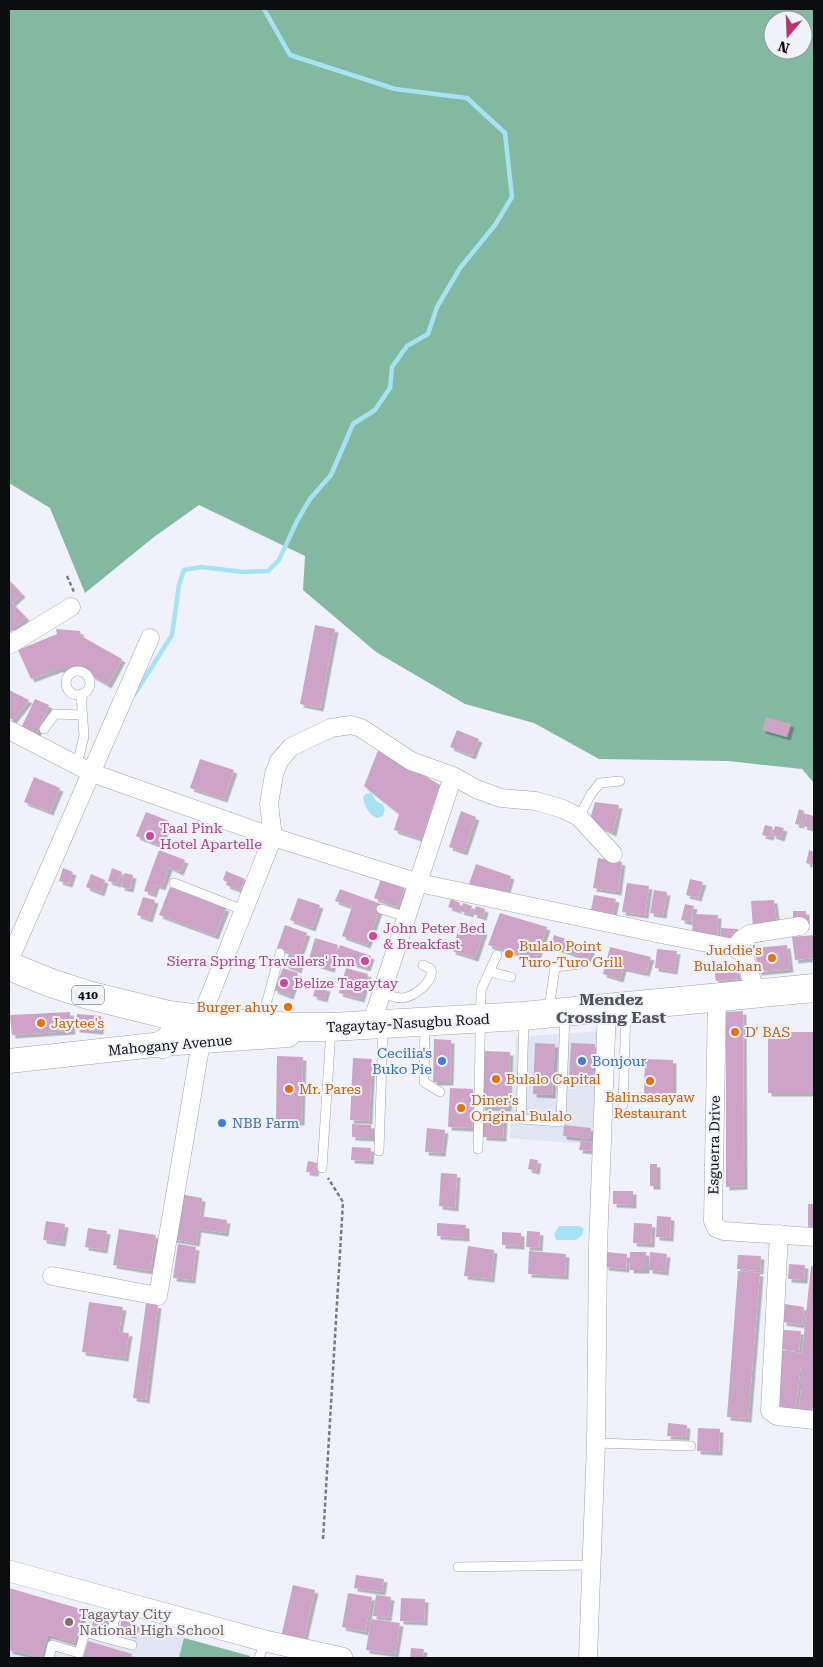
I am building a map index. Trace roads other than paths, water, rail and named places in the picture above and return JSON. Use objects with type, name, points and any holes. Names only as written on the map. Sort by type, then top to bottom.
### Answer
[{"type":"main road","name":"Tagaytay-Nasugbu Road","points":[[9,966],[88,995],[169,1015],[200,1031],[260,1025],[331,1027],[481,1019],[814,988]]},
{"type":"main road","points":[[163,1044],[170,1040],[176,1028],[169,1015]]},
{"type":"main road","name":"Mahogany Avenue","points":[[9,1061],[163,1044],[200,1031],[289,1035],[331,1027]]},
{"type":"street","points":[[9,645],[71,607]]},
{"type":"street","points":[[9,961],[84,769],[150,638]]},
{"type":"street","points":[[52,1276],[158,1296],[200,1031],[273,837],[269,804],[274,774],[278,761],[291,747],[331,728],[351,724],[361,728],[411,762],[453,776],[476,788],[502,798],[536,801],[563,809],[579,817],[613,854]]},
{"type":"street","points":[[9,730],[84,769],[273,837],[418,883],[734,948],[743,952],[756,994]]},
{"type":"street","points":[[377,1025],[381,994],[453,776]]},
{"type":"street","points":[[734,948],[742,939],[750,934],[800,926]]},
{"type":"street","name":"Esguerra Drive","points":[[717,998],[713,1221],[716,1228],[724,1231],[814,1236]]},
{"type":"street","points":[[588,1658],[596,1443],[598,1246],[616,1007]]},
{"type":"street","points":[[779,1234],[770,1411],[777,1416],[814,1420]]},
{"type":"street","points":[[9,1571],[120,1602],[262,1650],[334,1658]]},
{"type":"lane","points":[[81,694],[84,769]]},
{"type":"lane","points":[[44,729],[55,714],[83,715]]},
{"type":"lane","points":[[579,817],[591,794],[600,783],[620,781]]},
{"type":"lane","points":[[174,883],[244,910]]},
{"type":"lane","points":[[381,908],[407,917]]},
{"type":"lane","points":[[260,1025],[280,953]]},
{"type":"lane","points":[[478,1149],[481,990],[497,955]]},
{"type":"lane","points":[[545,1014],[562,1122],[521,1119],[545,1014],[552,998],[555,967],[580,964]]},
{"type":"lane","points":[[381,994],[401,998],[414,994],[432,974],[431,969],[422,965]]},
{"type":"lane","points":[[490,972],[511,977]]},
{"type":"lane","points":[[616,1007],[623,1106]]},
{"type":"lane","points":[[425,1022],[424,1082],[440,1092]]},
{"type":"lane","points":[[377,1025],[380,1151]]},
{"type":"lane","points":[[322,1168],[331,1027]]},
{"type":"lane","points":[[596,1443],[691,1446]]},
{"type":"lane","points":[[458,1567],[592,1564]]},
{"type":"lane","points":[[109,1639],[120,1602]]},
{"type":"lane","points":[[49,1658],[52,1646],[79,1653],[85,1632],[132,1645]]},
{"type":"water","points":[[371,793],[377,802],[384,807],[383,816],[377,818],[371,815],[366,808],[363,798],[365,794]]},
{"type":"water","points":[[559,1226],[579,1226],[584,1229],[582,1235],[576,1240],[556,1240],[554,1234]]},
{"type":"waterway","points":[[134,695],[172,635],[179,585],[184,570],[201,567],[243,572],[268,571],[279,560],[297,521],[310,499],[331,475],[353,424],[375,410],[390,388],[392,367],[407,346],[428,334],[437,307],[460,268],[495,225],[512,197],[505,133],[467,98],[395,89],[290,55],[264,9]]},
{"type":"place","name":"Taal Pink Hotel Apartelle","points":[[150,836]]},
{"type":"place","name":"John Peter Bed & Breakfast","points":[[373,936]]},
{"type":"place","name":"Bulalo Point Turo-Turo Grill","points":[[509,954]]},
{"type":"place","name":"Juddie's Bulalohan","points":[[772,958]]},
{"type":"place","name":"Sierra Spring Travellers' Inn","points":[[365,961]]},
{"type":"place","name":"Belize Tagaytay","points":[[284,983]]},
{"type":"place","name":"Burger ahuy","points":[[288,1007]]},
{"type":"place","name":"Jaytee's","points":[[41,1023]]},
{"type":"place","name":"D' BAS","points":[[735,1032]]},
{"type":"place","name":"Cecilia's Buko Pie","points":[[442,1061]]},
{"type":"place","name":"Bonjour","points":[[582,1061]]},
{"type":"place","name":"Bulalo Capital","points":[[496,1079]]},
{"type":"place","name":"Balinsasayaw Restaurant","points":[[650,1081]]},
{"type":"place","name":"Mr. Pares","points":[[289,1089]]},
{"type":"place","name":"Diner's Original Bulalo","points":[[461,1108]]},
{"type":"place","name":"NBB Farm","points":[[222,1123]]},
{"type":"place","name":"Tagaytay City National High School","points":[[69,1622]]},
{"type":"district","name":"Mendez Crossing East","points":[[611,1008]]}]
